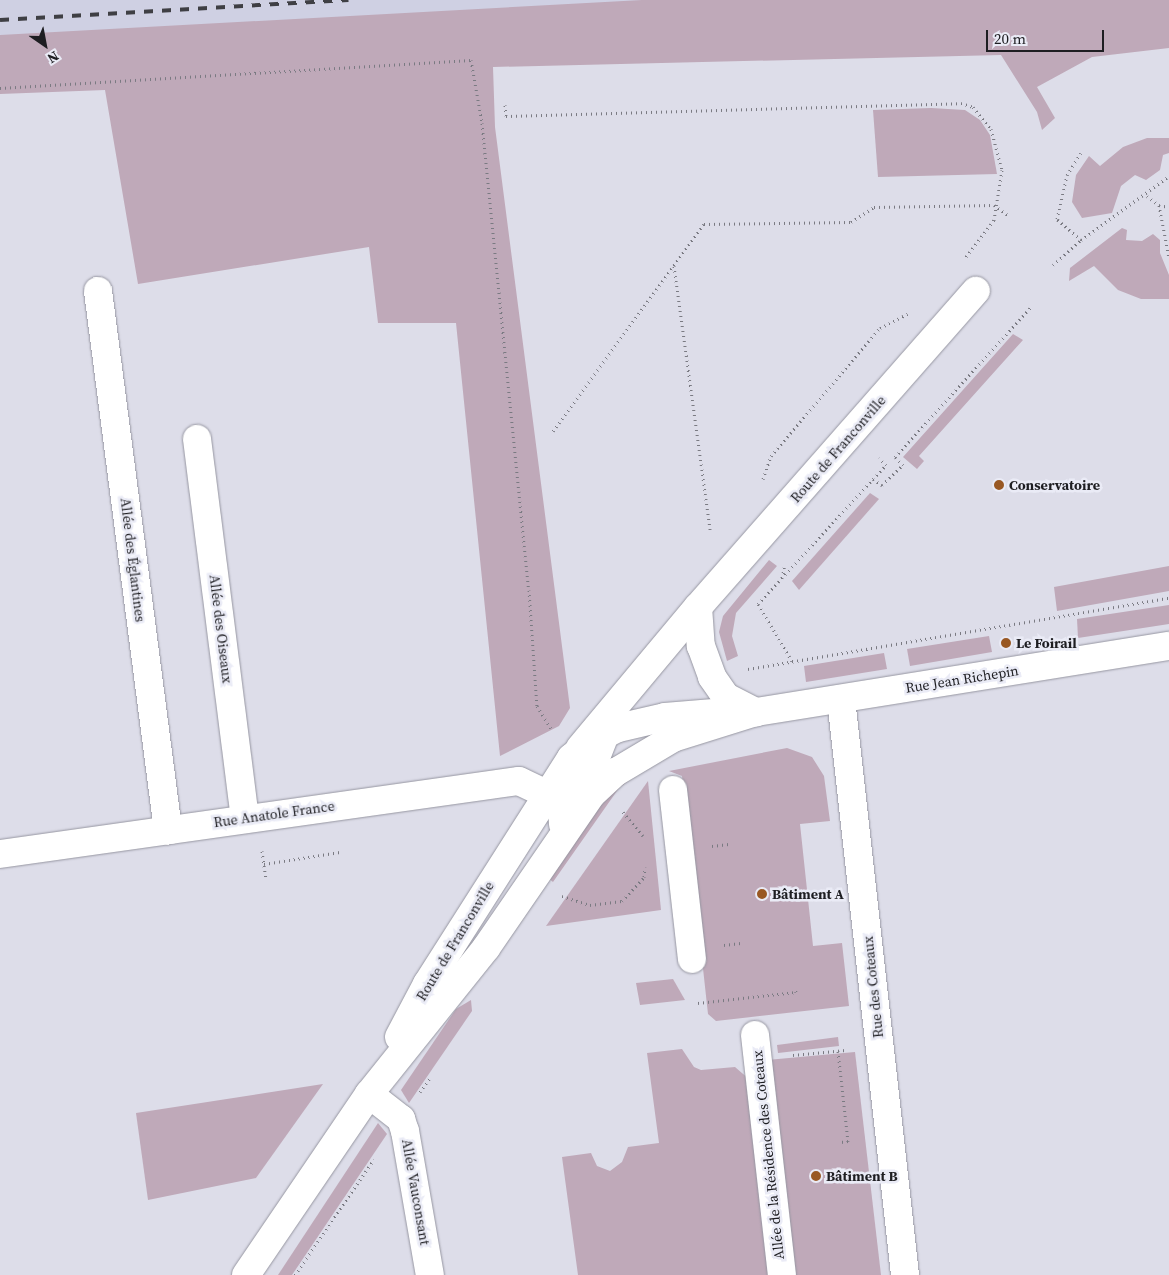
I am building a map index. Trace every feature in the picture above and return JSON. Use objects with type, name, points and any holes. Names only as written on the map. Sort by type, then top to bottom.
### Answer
[{"type":"street","name":"Allée des Églantines","points":[[98,291],[168,830]]},
{"type":"street","name":"Route de Franconville","points":[[369,1094],[427,984],[593,765],[628,703],[631,687],[698,607],[976,291]]},
{"type":"street","name":"Allée des Oiseaux","points":[[197,438],[246,818]]},
{"type":"street","points":[[698,607],[701,646],[712,676],[726,697],[756,712]]},
{"type":"street","name":"Rue Jean Richepin","points":[[616,772],[655,748],[716,722],[756,712],[1169,646]]},
{"type":"street","name":"Rue des Coteaux","points":[[841,699],[905,1275]]},
{"type":"street","name":"Rue Jean Richepin","points":[[574,755],[617,722],[695,713],[756,712]]},
{"type":"street","name":"Route de Franconville","points":[[617,722],[655,748]]},
{"type":"street","name":"Route de Franconville","points":[[246,1275],[369,1094],[486,948],[557,813],[574,755]]},
{"type":"street","name":"Route de Franconville","points":[[557,813],[592,794],[616,772]]},
{"type":"street","name":"Rue Anatole France","points":[[0,854],[511,782],[557,813]]},
{"type":"street","points":[[673,790],[692,959]]},
{"type":"street","name":"Allée de la Résidence des Coteaux","points":[[756,1047],[782,1275]]},
{"type":"street","name":"Allée Vauconsant","points":[[369,1094],[400,1120],[405,1131],[430,1275]]},
{"type":"path","points":[[0,88],[471,60],[482,124],[529,590],[537,706],[574,755]]},
{"type":"path","points":[[505,105],[506,116],[961,103],[973,107],[984,118],[996,140],[1002,170],[998,208],[988,231],[962,261]]},
{"type":"path","points":[[1080,240],[1057,219],[1067,175],[1081,153]]},
{"type":"path","points":[[1054,265],[1080,240],[1147,196],[1169,176]]},
{"type":"path","points":[[1147,196],[1159,205],[1169,207]]},
{"type":"path","points":[[1159,205],[1169,258]]},
{"type":"path","points":[[553,431],[704,224],[851,222],[874,207],[998,208],[1008,215]]},
{"type":"path","points":[[674,265],[710,530]]},
{"type":"path","points":[[873,479],[882,485],[902,465],[895,457],[1031,307]]},
{"type":"path","points":[[762,483],[771,456],[880,328],[915,310]]},
{"type":"path","points":[[792,661],[758,604],[886,465],[879,458]]},
{"type":"path","points":[[782,568],[782,578]]},
{"type":"path","points":[[745,670],[1169,598]]},
{"type":"path","points":[[618,807],[643,836],[644,846]]},
{"type":"path","points":[[260,840],[266,879]]},
{"type":"path","points":[[264,864],[340,852]]},
{"type":"path","points":[[558,895],[590,905],[622,901],[644,877],[645,863]]},
{"type":"path","points":[[698,1003],[796,992],[795,988]]},
{"type":"path","points":[[756,1047],[838,1051],[852,1049]]},
{"type":"path","points":[[838,1051],[848,1141],[841,1142]]},
{"type":"shaded area","points":[[0,0],[1169,0],[1169,16],[0,73]]},
{"type":"shaded area","points":[[642,0],[1169,0],[1169,48],[1092,57],[1037,87],[1055,118],[1042,130],[1037,112],[1001,55],[493,67],[495,127],[570,708],[559,726],[500,756],[456,323],[378,323],[369,247],[138,284],[105,90],[0,94],[0,35]]},
{"type":"shaded area","points":[[931,108],[965,110],[980,120],[990,135],[997,174],[878,177],[873,110]]},
{"type":"shaded area","points":[[1147,138],[1169,138],[1169,153],[1163,155],[1160,170],[1146,180],[1135,175],[1121,186],[1112,213],[1082,218],[1072,202],[1076,175],[1089,156],[1100,166],[1123,147]]},
{"type":"shaded area","points":[[1122,228],[1127,230],[1126,240],[1142,241],[1153,234],[1160,240],[1160,253],[1169,275],[1169,299],[1141,299],[1118,290],[1094,266],[1069,281],[1070,268]]},
{"type":"shaded area","points":[[1013,334],[1023,340],[919,456],[924,461],[917,469],[903,457]]},
{"type":"shaded area","points":[[870,493],[879,499],[799,590],[792,581]]},
{"type":"shaded area","points":[[769,560],[777,566],[736,613],[732,636],[738,656],[727,661],[719,632],[723,616]]},
{"type":"shaded area","points":[[1169,566],[1169,591],[1057,611],[1054,587]]},
{"type":"shaded area","points":[[1169,605],[1169,624],[1078,638],[1077,619]]},
{"type":"shaded area","points":[[989,636],[992,652],[910,666],[907,649]]},
{"type":"shaded area","points":[[884,653],[887,669],[806,682],[804,666]]},
{"type":"shaded area","points":[[787,748],[812,757],[824,776],[830,821],[800,824],[813,946],[842,943],[849,1006],[716,1021],[708,1014],[682,776],[669,771]]},
{"type":"shaded area","points":[[649,765],[619,788],[553,882],[548,878],[604,795]]},
{"type":"shaded area","points":[[648,781],[661,910],[546,926]]},
{"type":"shaded area","points":[[673,979],[685,1000],[640,1005],[636,983]]},
{"type":"shaded area","points":[[471,1000],[472,1011],[409,1103],[401,1090],[456,1009]]},
{"type":"shaded area","points":[[838,1037],[839,1046],[778,1053],[777,1045]]},
{"type":"shaded area","points":[[682,1049],[694,1067],[701,1070],[735,1067],[750,1080],[773,1275],[578,1275],[562,1157],[591,1153],[597,1166],[610,1171],[622,1162],[628,1147],[659,1143],[647,1053]]},
{"type":"shaded area","name":"Bâtiment B","points":[[855,1052],[881,1275],[790,1275],[767,1060]]},
{"type":"shaded area","points":[[323,1084],[256,1178],[148,1200],[136,1113]]},
{"type":"shaded area","points":[[378,1123],[387,1134],[292,1275],[278,1275]]},
{"type":"railway","points":[[0,20],[348,0]]},
{"type":"place","name":"Conservatoire","points":[[999,485]]},
{"type":"place","name":"Le Foirail","points":[[1006,643]]},
{"type":"place","name":"Bâtiment A","points":[[762,894]]},
{"type":"place","name":"Bâtiment B","points":[[816,1176]]}]
